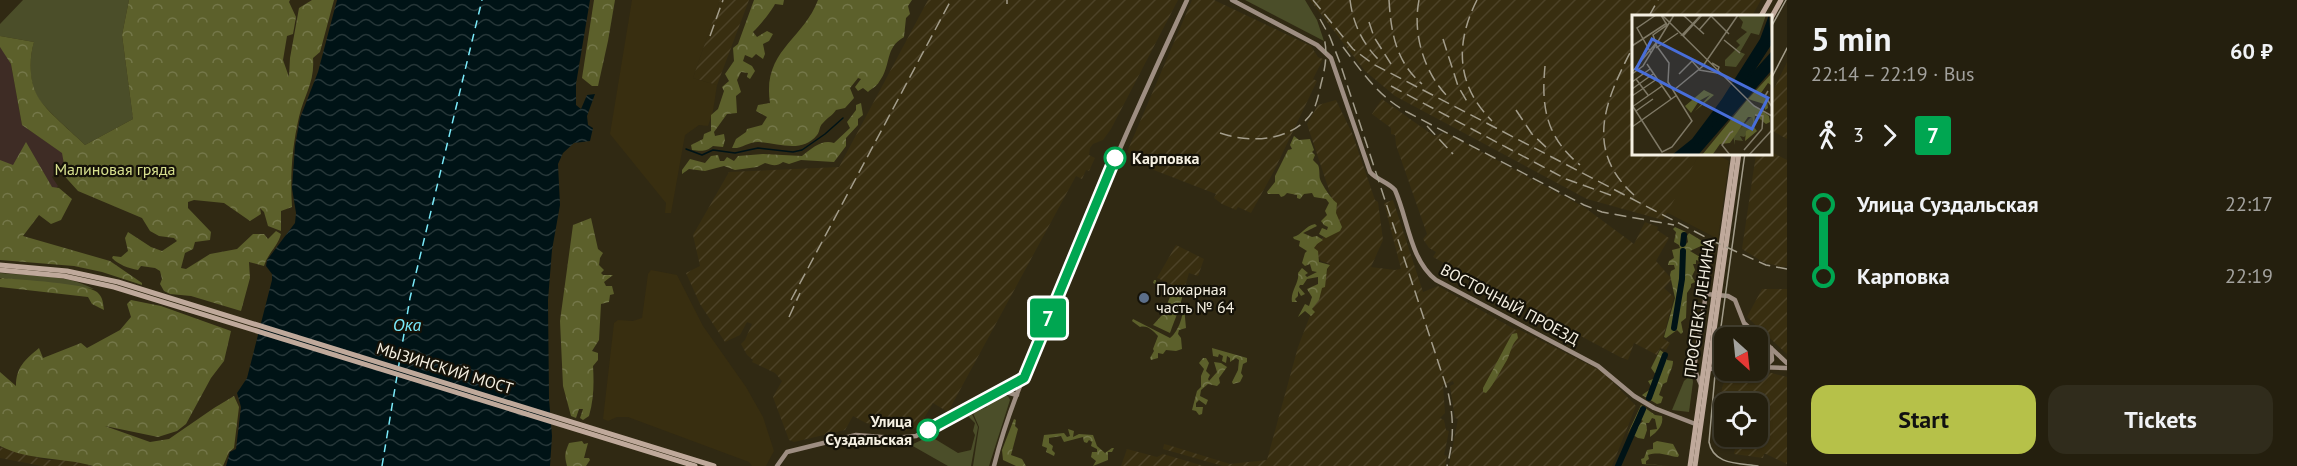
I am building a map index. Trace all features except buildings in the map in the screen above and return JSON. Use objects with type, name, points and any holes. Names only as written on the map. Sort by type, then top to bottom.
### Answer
[{"type":"main road","points":[[1762,15],[1770,0]]},
{"type":"main road","points":[[1772,16],[1781,0]]},
{"type":"main road","name":"ПРОСПЕКТ ЛЕНИНА","points":[[1695,466],[1702,387],[1709,353],[1736,154]]},
{"type":"main road","points":[[0,265],[43,268],[89,275],[166,299]]},
{"type":"main road","points":[[0,270],[43,273],[90,281],[166,299]]},
{"type":"main road","name":"МЫЗИНСКИЙ МОСТ","points":[[166,299],[626,442],[695,466]]},
{"type":"main road","name":"ПРОСПЕКТ ЛЕНИНА","points":[[1690,466],[1709,369],[1709,353]]},
{"type":"main road","name":"МЫЗИНСКИЙ МОСТ","points":[[626,442],[714,466]]},
{"type":"street","points":[[994,466],[1017,395],[1115,158],[1187,0]]},
{"type":"street","name":"ВОСТОЧНЫЙ ПРОЕЗД","points":[[1232,0],[1317,45],[1331,58],[1371,172],[1374,177],[1389,184],[1395,190],[1419,258],[1429,274],[1436,280],[1598,366],[1635,396],[1654,408],[1699,425]]},
{"type":"street","points":[[1702,387],[1694,368],[1706,294],[1732,298],[1738,306],[1740,319],[1748,327]]},
{"type":"street","points":[[1768,345],[1787,363]]},
{"type":"street","points":[[1768,364],[1772,360],[1771,348]]},
{"type":"street","points":[[1695,360],[1709,353],[1714,358]]},
{"type":"street","points":[[1768,367],[1787,369]]},
{"type":"street","points":[[1709,369],[1714,368]]},
{"type":"street","points":[[777,466],[787,452],[836,439],[856,435],[901,438],[916,436],[1024,378]]},
{"type":"street","points":[[999,392],[1006,391],[1017,395]]},
{"type":"shaded area","points":[[632,0],[720,0],[693,78],[717,85],[713,111],[708,126],[699,125],[685,135],[671,213],[665,213],[666,203],[610,134]]},
{"type":"shaded area","points":[[720,0],[749,0],[717,85],[693,78]]},
{"type":"shaded area","points":[[928,0],[1178,0],[1111,129],[1103,140],[1093,144],[1090,148],[1089,155],[1095,158],[1089,171],[1086,170],[1082,179],[1076,176],[948,412],[933,403],[919,427],[906,431],[866,423],[853,416],[845,430],[794,442],[789,440],[773,397],[782,381],[775,373],[752,362],[753,360],[741,344],[752,324],[747,322],[740,335],[725,342],[700,304],[686,273],[700,266],[693,235],[729,172],[839,167]]},
{"type":"shaded area","points":[[1192,0],[1214,0],[1311,46],[1318,57],[1323,59],[1313,79],[1317,81],[1251,213],[1238,207],[1236,210],[1222,204],[1214,198],[1216,194],[1133,162],[1135,157],[1127,152]]},
{"type":"shaded area","points":[[1310,0],[1761,0],[1753,15],[1632,15],[1632,154],[1699,154],[1663,220],[1587,199],[1395,96],[1365,71]]},
{"type":"shaded area","points":[[0,44],[11,64],[22,125],[63,153],[64,164],[52,177],[58,186],[24,233],[0,236]]},
{"type":"shaded area","points":[[1787,62],[1787,139],[1772,131],[1772,93]]},
{"type":"shaded area","points":[[1382,99],[1434,136],[1445,132],[1584,207],[1634,244],[1645,222],[1658,227],[1657,230],[1669,238],[1656,261],[1670,277],[1671,280],[1664,288],[1674,297],[1663,338],[1670,343],[1666,350],[1660,348],[1657,355],[1634,343],[1628,360],[1620,357],[1433,257],[1436,252],[1429,248],[1423,239],[1427,234],[1396,145],[1395,135],[1391,134],[1391,128],[1372,114]]},
{"type":"shaded area","points":[[1336,100],[1352,133],[1375,200],[1378,202],[1383,240],[1371,267],[1401,269],[1384,203],[1393,200],[1423,292],[1438,286],[1516,330],[1603,372],[1636,406],[1612,466],[1449,466],[1458,419],[1455,418],[1450,386],[1454,384],[1453,381],[1443,385],[1445,413],[1440,418],[1444,420],[1446,430],[1449,431],[1444,455],[1447,456],[1445,466],[1223,466],[1163,449],[1164,444],[1230,464],[1267,460],[1298,347],[1330,264],[1321,261],[1313,249],[1316,242],[1335,231],[1336,211],[1307,124],[1318,105]]},
{"type":"shaded area","points":[[1772,152],[1787,160],[1787,266],[1782,267],[1763,262],[1742,249],[1756,154]]},
{"type":"shaded area","points":[[1699,154],[1716,154],[1729,161],[1718,239],[1666,212]]},
{"type":"shaded area","points":[[1176,245],[1204,259],[1198,276],[1189,273],[1184,290],[1157,278]]},
{"type":"shaded area","points":[[651,270],[677,275],[703,326],[746,387],[763,417],[774,451],[766,466],[752,466],[749,462],[628,417],[617,417],[608,421],[603,419],[614,323],[618,320],[633,321],[642,318],[648,274]]},
{"type":"shaded area","points":[[1762,289],[1787,289],[1787,354],[1768,336],[1768,327],[1758,327],[1747,317]]},
{"type":"shaded area","points":[[1768,372],[1787,377],[1787,464],[1766,454],[1763,458],[1734,454],[1735,449],[1728,447],[1768,447],[1768,393],[1721,393],[1724,381],[1768,381]]},
{"type":"shaded area","points":[[0,447],[46,460],[74,460],[91,466],[42,466],[0,458]]},
{"type":"shaded area","points":[[1127,449],[1157,457],[1163,454],[1204,466],[1121,466]]},
{"type":"green space","points":[[23,0],[129,0],[122,35],[133,119],[85,145],[47,109],[38,98],[31,78],[31,55],[34,42],[0,36],[0,24]]},
{"type":"green space","name":"Малиновая гряда","points":[[129,0],[290,0],[296,17],[293,34],[287,36],[283,60],[289,77],[299,8],[312,0],[334,0],[320,52],[313,58],[311,81],[299,117],[292,162],[292,207],[281,211],[281,231],[268,226],[264,212],[260,208],[261,214],[250,221],[224,203],[194,200],[188,202],[188,208],[211,232],[210,240],[195,242],[193,249],[185,253],[181,268],[186,269],[210,254],[237,249],[253,234],[264,234],[268,239],[276,231],[281,234],[264,266],[249,262],[250,278],[241,311],[191,296],[170,294],[164,291],[160,284],[162,279],[160,271],[141,266],[138,270],[134,269],[112,258],[113,256],[121,257],[128,251],[125,238],[128,232],[151,247],[162,251],[177,241],[150,231],[142,218],[78,191],[59,170],[64,164],[62,153],[22,125],[11,64],[0,47],[0,36],[34,42],[31,70],[35,91],[53,115],[85,145],[133,119],[122,35]]},
{"type":"green space","points":[[594,0],[615,0],[598,86],[592,86],[582,78]]},
{"type":"green space","points":[[754,0],[784,0],[783,5],[775,4],[753,32],[757,37],[767,31],[773,34],[769,41],[763,44],[765,54],[763,59],[756,54],[752,58],[745,55],[743,61],[752,66],[755,71],[750,79],[747,77],[748,73],[741,72],[737,80],[741,92],[736,96],[737,113],[727,114],[714,132],[715,136],[724,134],[723,147],[713,146],[703,151],[692,150],[691,145],[703,139],[704,134],[711,131],[711,115],[718,109],[724,91],[722,87],[729,81],[725,74],[734,61],[733,48],[738,44]]},
{"type":"green space","points":[[818,0],[912,0],[908,6],[910,14],[906,18],[904,37],[893,46],[883,76],[868,92],[863,88],[858,91],[855,87],[861,79],[858,78],[850,88],[854,98],[845,108],[836,110],[822,124],[811,141],[797,146],[755,142],[732,148],[736,139],[747,129],[762,125],[767,117],[756,111],[758,105],[770,103],[769,85],[772,71],[785,47],[803,26]]},
{"type":"green space","points":[[1245,0],[1305,0],[1317,20],[1324,41]]},
{"type":"green space","points":[[861,103],[863,115],[858,119],[858,125],[846,138],[846,146],[834,162],[801,160],[789,164],[765,163],[757,167],[735,170],[724,166],[705,171],[689,169],[682,174],[682,170],[690,159],[705,163],[711,156],[718,155],[720,161],[724,161],[727,157],[734,161],[738,156],[763,154],[802,156],[821,143],[834,143],[850,128],[847,122],[856,110],[856,105]]},
{"type":"green space","points":[[1294,136],[1299,140],[1310,139],[1314,150],[1312,152],[1315,155],[1313,160],[1319,167],[1321,182],[1337,203],[1336,213],[1342,227],[1340,231],[1326,238],[1319,234],[1322,228],[1327,230],[1328,227],[1321,221],[1327,215],[1325,211],[1329,203],[1326,199],[1314,197],[1312,193],[1304,194],[1300,199],[1297,195],[1287,193],[1281,197],[1279,194],[1268,194],[1267,192],[1275,182],[1275,176],[1288,150],[1292,149],[1290,145]]},
{"type":"green space","points":[[26,142],[52,187],[59,188],[72,199],[61,220],[51,224],[39,215],[23,236],[110,261],[142,285],[74,266],[0,260],[0,160],[13,165]]},
{"type":"green space","points":[[591,218],[598,249],[603,253],[599,265],[604,270],[601,273],[613,275],[604,282],[606,286],[612,286],[614,294],[610,295],[609,302],[601,304],[599,340],[592,351],[598,353],[598,360],[593,366],[592,403],[589,416],[583,420],[580,418],[583,409],[579,409],[576,418],[571,416],[563,386],[560,321],[573,225]]},
{"type":"green space","points":[[1315,224],[1317,226],[1303,233],[1323,240],[1314,248],[1318,251],[1319,262],[1330,265],[1327,269],[1325,287],[1322,288],[1319,300],[1312,309],[1315,312],[1311,316],[1305,311],[1298,317],[1305,304],[1309,306],[1312,297],[1307,289],[1318,284],[1318,277],[1307,279],[1303,285],[1300,285],[1299,287],[1305,294],[1301,296],[1298,291],[1295,299],[1297,302],[1292,302],[1298,273],[1302,268],[1308,273],[1305,275],[1307,277],[1317,272],[1312,271],[1310,264],[1305,266],[1302,263],[1307,251],[1299,246],[1300,241],[1293,237]]},
{"type":"green space","points":[[1675,227],[1686,232],[1681,238],[1682,243],[1688,242],[1689,233],[1712,244],[1714,249],[1711,253],[1706,254],[1701,246],[1690,251],[1700,257],[1698,257],[1699,261],[1696,260],[1696,264],[1693,264],[1695,270],[1692,276],[1695,282],[1691,284],[1687,293],[1686,318],[1681,322],[1683,332],[1681,334],[1677,330],[1666,338],[1664,337],[1675,298],[1670,275],[1675,269],[1674,265],[1668,265],[1669,261],[1674,258],[1672,250],[1680,248],[1674,242],[1676,232],[1673,229]]},
{"type":"green space","points":[[0,273],[60,278],[94,289],[0,278]]},
{"type":"green space","points":[[2,278],[67,284],[90,289],[100,296],[104,310],[92,304],[88,297],[0,287]]},
{"type":"green space","points":[[1154,280],[1175,289],[1180,286],[1183,288],[1180,305],[1170,333],[1153,325],[1163,314],[1172,292],[1153,283]]},
{"type":"green space","points":[[131,300],[161,306],[231,331],[224,361],[211,378],[186,424],[177,431],[158,437],[105,426],[150,442],[169,439],[234,396],[239,407],[234,448],[229,452],[223,466],[93,466],[34,457],[0,446],[0,372],[16,386],[16,379],[22,364],[39,348],[43,358],[81,343],[87,348],[120,330],[131,317],[127,304]]},
{"type":"green space","points":[[1184,307],[1186,328],[1179,330],[1178,334],[1181,338],[1182,349],[1166,350],[1163,354],[1158,353],[1158,358],[1151,360],[1158,336],[1148,328],[1140,327],[1132,321],[1133,319],[1170,338],[1179,325]]},
{"type":"green space","points":[[1517,333],[1518,338],[1495,381],[1486,393],[1483,392],[1512,334]]},
{"type":"green space","points":[[1212,348],[1247,358],[1247,362],[1243,364],[1241,373],[1243,376],[1240,382],[1233,384],[1232,382],[1238,370],[1239,360],[1236,358],[1230,362],[1227,356],[1226,363],[1222,361],[1223,356],[1219,354],[1218,357],[1213,356]]},
{"type":"green space","points":[[1660,350],[1667,355],[1667,360],[1673,361],[1667,382],[1663,384],[1659,395],[1663,397],[1661,403],[1657,404],[1642,395],[1652,388],[1648,381],[1656,375],[1651,368]]},
{"type":"green space","points":[[1206,358],[1209,363],[1206,371],[1210,375],[1209,381],[1217,372],[1214,362],[1227,367],[1219,378],[1220,383],[1217,386],[1208,384],[1201,390],[1200,396],[1208,400],[1206,405],[1199,400],[1196,403],[1196,407],[1203,407],[1202,414],[1199,415],[1192,410],[1197,391],[1201,387],[1201,376],[1204,369],[1199,363]]},
{"type":"green space","points":[[1692,374],[1689,412],[1672,410],[1684,381]]},
{"type":"green space","points":[[1002,396],[1008,396],[1010,400],[989,466],[973,466],[979,427],[973,413],[987,407]]},
{"type":"green space","points":[[1641,405],[1655,415],[1662,416],[1659,428],[1650,437],[1650,430],[1657,429],[1655,419],[1652,418],[1649,423],[1646,423],[1647,430],[1644,439],[1633,435],[1643,421],[1637,417],[1627,435]]},
{"type":"green space","points":[[972,414],[978,427],[971,466],[948,466],[911,445],[930,436],[958,453],[971,450],[975,423],[968,416]]},
{"type":"green space","points":[[1014,419],[1018,429],[1011,455],[1022,459],[1026,466],[1016,466],[1003,460],[1002,450]]},
{"type":"green space","points":[[1068,429],[1074,431],[1073,437],[1079,434],[1093,435],[1097,446],[1105,453],[1114,448],[1112,452],[1108,452],[1108,460],[1093,466],[1096,461],[1091,457],[1092,452],[1097,452],[1097,449],[1091,446],[1092,442],[1089,440],[1087,443],[1084,442],[1083,437],[1064,442],[1061,436],[1049,438],[1049,443],[1053,446],[1052,450],[1055,453],[1054,456],[1046,452],[1047,448],[1042,446],[1044,435],[1064,433],[1067,437],[1070,436]]},
{"type":"green space","points":[[582,441],[584,444],[588,443],[584,458],[590,460],[586,466],[567,466],[565,454],[569,443]]},
{"type":"green space","points":[[1657,441],[1673,444],[1679,455],[1678,457],[1648,455],[1649,459],[1646,464],[1670,466],[1642,464],[1641,459],[1644,458],[1647,450],[1653,449],[1653,443]]},
{"type":"water","name":"Ока","points":[[337,0],[590,0],[576,84],[576,105],[581,109],[587,95],[595,94],[587,116],[588,125],[593,128],[590,141],[574,143],[563,153],[558,164],[560,205],[552,250],[548,300],[549,399],[552,436],[550,466],[226,466],[230,452],[236,449],[241,407],[237,393],[247,378],[272,280],[272,274],[266,266],[267,260],[295,223],[296,213],[292,188],[300,118],[318,72]]},
{"type":"waterway","points":[[686,149],[702,155],[713,150],[735,153],[758,148],[793,152],[802,150],[843,118]]},
{"type":"waterway","points":[[1683,244],[1684,235]]},
{"type":"waterway","points":[[1674,328],[1682,279],[1683,251]]},
{"type":"waterway","points":[[1649,398],[1665,355]]},
{"type":"waterway","points":[[1618,466],[1643,409]]},
{"type":"ferry route","points":[[382,466],[410,298],[482,0]]},
{"type":"tram line","points":[[1772,25],[1786,0]]},
{"type":"tram line","points":[[1772,77],[1787,48]]},
{"type":"tram line","points":[[1745,154],[1716,363],[1709,442],[1711,450],[1721,459],[1758,466]]},
{"type":"railway","points":[[710,36],[723,0]]},
{"type":"railway","points":[[791,300],[951,0]]},
{"type":"railway","points":[[1313,0],[1353,49],[1373,64],[1715,242],[1766,265],[1787,269]]},
{"type":"railway","points":[[1350,0],[1360,34],[1369,49],[1381,62]]},
{"type":"railway","points":[[1389,0],[1396,46],[1406,66],[1422,84]]},
{"type":"railway","points":[[1419,0],[1417,27],[1422,54],[1434,78],[1450,99]]},
{"type":"railway","points":[[1477,0],[1465,32],[1463,63],[1471,93],[1492,121]]},
{"type":"railway","points":[[1650,15],[1658,0]]},
{"type":"railway","points":[[1320,19],[1340,63],[1448,392],[1452,429],[1447,466]]},
{"type":"railway","points":[[1369,22],[1374,37],[1391,64]]},
{"type":"railway","points":[[1220,133],[1258,139],[1283,134],[1295,129],[1305,121],[1313,111],[1318,98],[1325,67],[1324,38]]},
{"type":"railway","points":[[1443,39],[1458,86],[1469,105]]},
{"type":"railway","points":[[1343,47],[1379,91],[1407,112],[1584,205],[1602,212],[1674,225]]},
{"type":"railway","points":[[1632,49],[1608,103],[1604,122],[1604,141],[1608,159],[1618,177],[1634,195]]},
{"type":"railway","points":[[1545,66],[1544,95],[1548,120],[1560,143],[1580,165]]},
{"type":"railway","points":[[1391,86],[1566,179],[1616,197]]},
{"type":"railway","points":[[1516,110],[1532,134],[1548,149]]},
{"type":"railway","points":[[1427,126],[1453,154]]},
{"type":"railway","points":[[789,317],[800,293]]},
{"type":"bus line","name":"7","points":[[928,430],[1024,378],[1115,158]]},
{"type":"place","name":"Карповка","points":[[1115,158]]},
{"type":"place","name":"Пожарная часть № 64","points":[[1144,298]]},
{"type":"place","name":"Улица Суздальская","points":[[928,430]]}]
